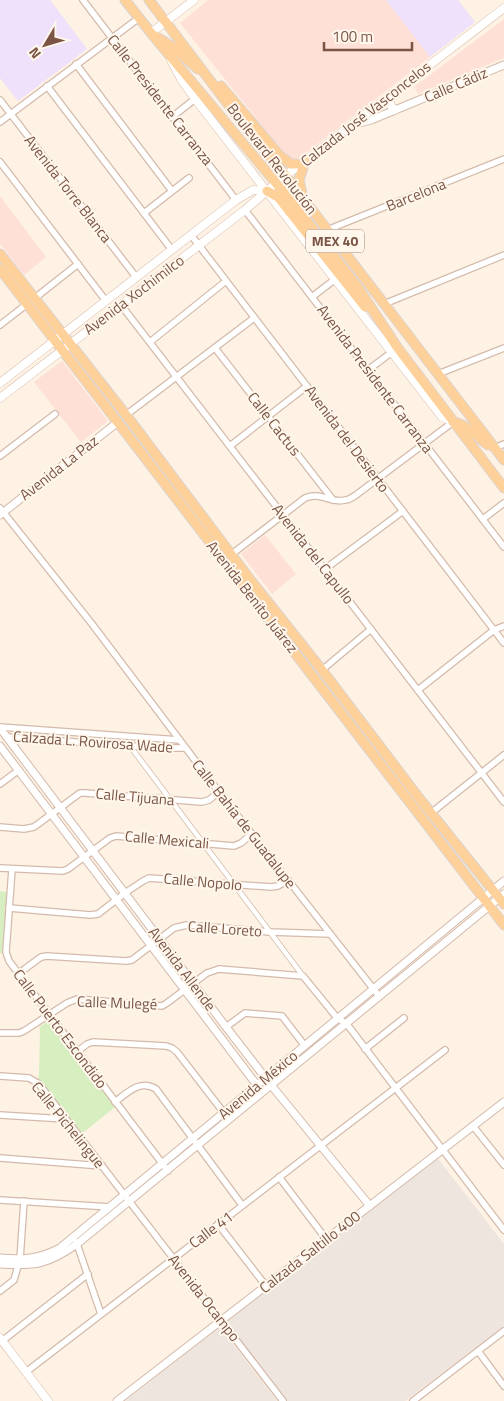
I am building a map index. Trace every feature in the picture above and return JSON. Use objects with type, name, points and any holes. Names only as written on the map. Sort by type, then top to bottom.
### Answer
[{"type":"main road","name":"MEX 40","points":[[125,0],[342,266],[396,347],[504,488]]},
{"type":"main road","name":"Boulevard Revolución","points":[[150,0],[246,128],[286,176],[504,460]]},
{"type":"main road","points":[[194,0],[151,33],[167,42],[220,85],[280,156],[291,164],[303,163],[299,180],[304,200]]},
{"type":"main road","name":"Calzada José Vasconcelos","points":[[276,183],[504,8]]},
{"type":"main road","points":[[167,53],[176,71],[195,99],[267,191],[278,198],[442,416],[466,427],[495,448]]},
{"type":"main road","points":[[388,97],[391,106],[395,110]]},
{"type":"main road","name":"Avenida Xochimilco","points":[[0,398],[246,210],[276,183]]},
{"type":"main road","name":"Avenida Xochimilco","points":[[0,383],[236,200],[253,190],[267,191]]},
{"type":"main road","name":"Avenida Benito Juárez","points":[[0,254],[62,350],[504,925]]},
{"type":"main road","name":"Avenida Benito Juárez","points":[[0,269],[63,334],[419,798],[500,896]]},
{"type":"main road","points":[[338,277],[362,304],[377,316],[393,325],[416,346]]},
{"type":"main road","points":[[189,515],[197,509]]},
{"type":"main road","points":[[282,637],[291,642],[310,665],[322,670],[316,680]]},
{"type":"main road","points":[[402,793],[408,792],[419,798]]},
{"type":"main road","points":[[1,1339],[48,1401]]},
{"type":"street","name":"Calle Presidente Carranza","points":[[83,0],[236,200]]},
{"type":"street","points":[[0,122],[139,18]]},
{"type":"street","points":[[76,64],[172,191]]},
{"type":"street","name":"Calle Cádiz","points":[[351,125],[371,120],[504,65]]},
{"type":"street","points":[[46,86],[172,250]]},
{"type":"street","points":[[172,117],[195,99]]},
{"type":"street","name":"Avenida Torre Blanca","points":[[0,100],[136,277]]},
{"type":"street","name":"Barcelona","points":[[327,230],[504,159]]},
{"type":"street","points":[[0,162],[106,301]]},
{"type":"street","points":[[144,213],[189,178]]},
{"type":"street","name":"Avenida Presidente Carranza","points":[[246,210],[504,547]]},
{"type":"street","name":"Avenida del Desierto","points":[[191,235],[504,643]]},
{"type":"street","points":[[384,304],[504,256]]},
{"type":"street","points":[[0,325],[78,264]]},
{"type":"street","points":[[312,297],[338,277]]},
{"type":"street","points":[[150,342],[226,282]]},
{"type":"street","name":"Avenida del Capullo","points":[[121,305],[504,802]]},
{"type":"street","points":[[126,416],[254,318]]},
{"type":"street","name":"Calle Cactus","points":[[215,348],[333,500]]},
{"type":"street","points":[[438,374],[504,348]]},
{"type":"street","points":[[368,370],[392,352]]},
{"type":"street","points":[[230,446],[307,386]]},
{"type":"street","points":[[0,456],[55,414]]},
{"type":"street","name":"Avenida La Paz","points":[[1,511],[118,422]]},
{"type":"street","points":[[232,554],[305,498],[316,495],[333,500],[347,500],[356,495],[453,422]]},
{"type":"street","points":[[495,448],[504,444]]},
{"type":"street","points":[[483,519],[504,503]]},
{"type":"street","name":"Calle Bahía de Guadalupe","points":[[1,511],[92,624],[185,748],[379,996]]},
{"type":"street","points":[[324,569],[403,511]]},
{"type":"street","points":[[418,690],[494,630],[504,626]]},
{"type":"street","points":[[322,670],[371,629]]},
{"type":"street","name":"Calzada L. Rovirosa Wade","points":[[0,727],[179,740]]},
{"type":"street","name":"Avenida Allende","points":[[0,727],[4,736],[93,850],[226,1027],[370,1206]]},
{"type":"street","name":"Calzada L. Rovirosa Wade","points":[[4,736],[130,746],[185,748]]},
{"type":"street","name":"Avenida Allende","points":[[0,746],[262,1092]]},
{"type":"street","points":[[130,746],[303,976],[338,1019],[346,1023],[504,1230]]},
{"type":"street","points":[[431,813],[504,755]]},
{"type":"street","points":[[0,784],[19,770]]},
{"type":"street","name":"Calle Tijuana","points":[[0,827],[30,829],[80,793],[85,792],[206,802],[220,792]]},
{"type":"street","name":"Calle Mexicali","points":[[0,868],[63,872],[110,838],[116,836],[234,846],[252,834]]},
{"type":"street","name":"Calle Puerto Escondido","points":[[12,869],[6,952],[9,961],[165,1167]]},
{"type":"street","name":"Calle Nopolo","points":[[9,908],[90,915],[98,914],[143,881],[155,878],[271,887],[278,886],[288,880]]},
{"type":"street","name":"Avenida México","points":[[75,1241],[110,1207],[197,1145],[489,906],[500,896],[504,881]]},
{"type":"street","name":"Avenida México","points":[[0,1264],[44,1256],[75,1241],[130,1202],[192,1139],[483,898],[500,896]]},
{"type":"street","name":"Calle Loreto","points":[[18,974],[40,957],[47,956],[126,961],[136,957],[174,928],[187,925],[270,932],[330,934]]},
{"type":"street","name":"Calle Mulegé","points":[[0,1033],[19,1033],[67,1003],[77,999],[162,1006],[208,973],[218,969],[303,976]]},
{"type":"street","points":[[226,1027],[245,1013],[282,1016],[305,1046]]},
{"type":"street","points":[[365,1049],[404,1018]]},
{"type":"street","points":[[77,1052],[87,1044],[99,1042],[166,1046],[172,1048],[224,1113]]},
{"type":"street","name":"Calle 41","points":[[26,1372],[445,1050]]},
{"type":"street","name":"Calle Pichelingue","points":[[0,1076],[24,1077],[34,1080],[39,1084],[124,1196]]},
{"type":"street","points":[[115,1102],[135,1086],[145,1085],[156,1089],[242,1205]]},
{"type":"street","name":"Calzada Saltillo 400","points":[[117,1401],[504,1102]]},
{"type":"street","points":[[0,1115],[65,1119]]},
{"type":"street","points":[[473,1126],[504,1165]]},
{"type":"street","points":[[0,1158],[102,1166]]},
{"type":"street","points":[[279,1178],[326,1239]]},
{"type":"street","name":"Avenida Ocampo","points":[[124,1196],[283,1401]]},
{"type":"street","points":[[0,1200],[110,1207]]},
{"type":"street","points":[[0,1291],[14,1280],[19,1262],[24,1201]]},
{"type":"street","points":[[498,1222],[504,1217]]},
{"type":"street","points":[[218,1224],[266,1286]]},
{"type":"street","points":[[75,1241],[101,1314]]},
{"type":"street","name":"Avenida México","points":[[0,1258],[19,1262]]},
{"type":"street","points":[[1,1339],[88,1274]]},
{"type":"street","points":[[413,1401],[504,1331]]},
{"type":"street","points":[[478,1352],[504,1386]]},
{"type":"shaded area","points":[[0,0],[50,0],[87,49],[18,101],[0,78]]},
{"type":"shaded area","points":[[208,0],[386,0],[430,57],[296,159],[286,156],[180,23]]},
{"type":"shaded area","points":[[386,0],[458,0],[475,22],[430,57]]},
{"type":"shaded area","points":[[504,19],[504,58],[418,94],[414,87]]},
{"type":"shaded area","points":[[0,196],[46,257],[24,275],[0,244]]},
{"type":"shaded area","points":[[62,361],[108,421],[81,442],[34,382]]},
{"type":"shaded area","points":[[265,535],[296,574],[272,594],[241,554]]},
{"type":"shaded area","points":[[436,1156],[504,1244],[504,1326],[405,1401],[287,1401],[224,1318]]},
{"type":"shaded area","points":[[220,1327],[277,1401],[125,1401]]},
{"type":"green space","points":[[0,891],[7,892],[2,953],[0,953]]},
{"type":"green space","points":[[48,1021],[115,1107],[79,1136],[37,1081],[39,1075],[39,1027]]}]
